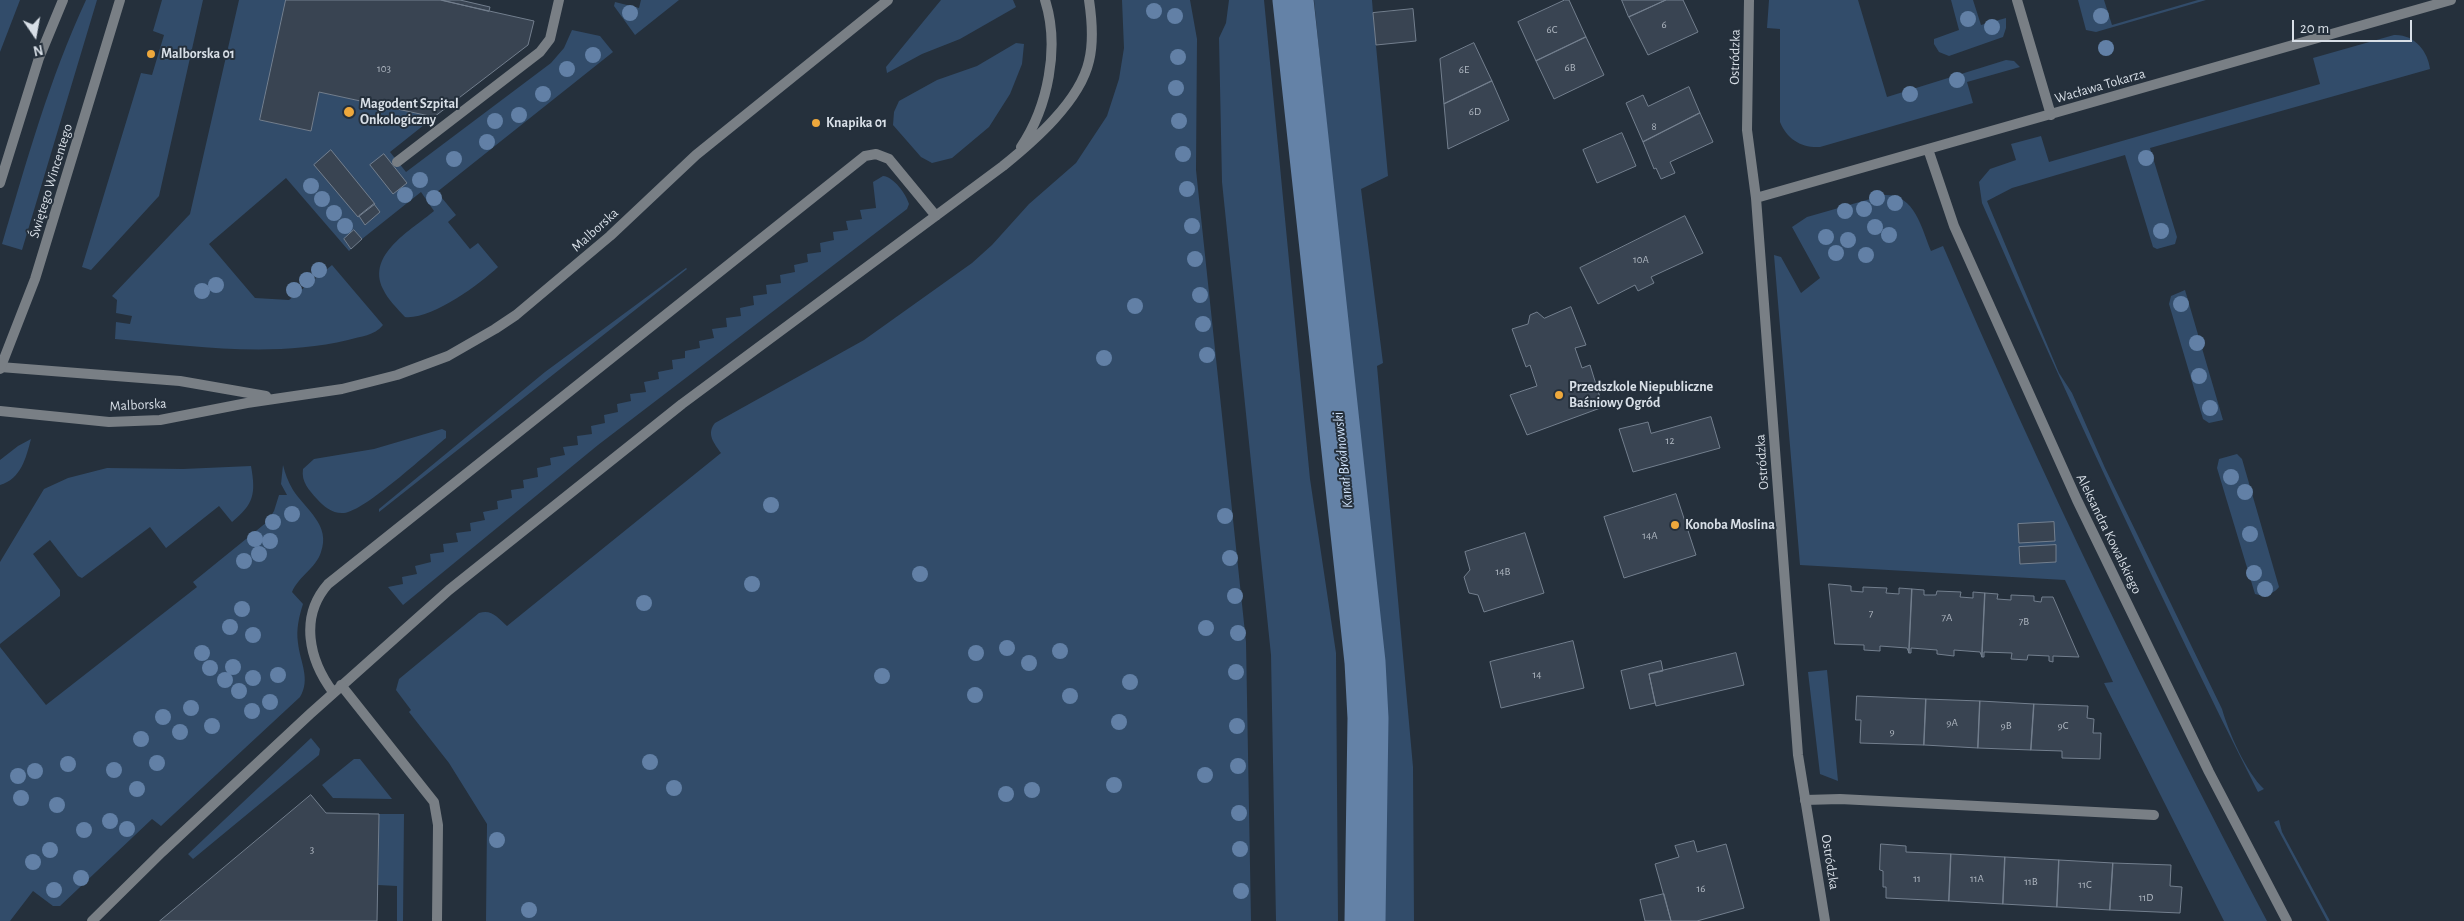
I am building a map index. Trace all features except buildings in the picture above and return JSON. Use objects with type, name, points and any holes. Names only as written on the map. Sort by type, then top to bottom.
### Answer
[{"type":"street","points":[[0,183],[38,58],[63,0]]},
{"type":"street","name":"Świętego Wincentego","points":[[0,368],[35,279],[120,0]]},
{"type":"street","points":[[398,162],[540,52],[552,35],[559,0]]},
{"type":"street","name":"Malborska","points":[[0,411],[72,419],[133,422],[168,418],[276,398],[342,389],[397,375],[448,356],[496,329],[587,257],[696,155],[888,0]]},
{"type":"street","points":[[1003,166],[1029,135],[1045,92],[1050,43],[1049,13],[1045,0]]},
{"type":"street","points":[[92,921],[162,852],[337,689],[449,590],[682,404],[1003,166],[1047,127],[1068,101],[1084,75],[1091,49],[1089,0]]},
{"type":"street","name":"Ostródzka","points":[[1749,0],[1748,130],[1756,198],[1798,755],[1825,921]]},
{"type":"street","points":[[2017,0],[2051,115]]},
{"type":"street","name":"Wacława Tokarza","points":[[1756,198],[2451,0]]},
{"type":"street","name":"Aleksandra Kowalskiego","points":[[1928,149],[1954,226],[2064,473],[2210,772],[2287,921]]},
{"type":"street","points":[[437,921],[438,825],[434,802],[315,661],[309,631],[316,601],[328,584],[866,156],[876,154],[889,159],[936,216]]},
{"type":"street","name":"Malborska","points":[[0,368],[180,381],[276,398]]},
{"type":"street","points":[[1805,800],[1840,799],[2154,815]]},
{"type":"shaded area","points":[[0,0],[20,0],[0,52]]},
{"type":"shaded area","points":[[86,0],[97,0],[22,250],[2,244],[50,90]]},
{"type":"shaded area","points":[[162,0],[203,0],[159,196],[91,270],[82,267],[141,73],[152,75],[164,35],[153,31]]},
{"type":"shaded area","points":[[239,0],[286,0],[260,120],[311,131],[319,92],[434,117],[390,152],[406,172],[551,63],[564,48],[572,30],[600,36],[613,52],[437,192],[456,215],[448,222],[470,249],[478,243],[498,267],[454,300],[428,313],[405,317],[383,289],[379,276],[386,254],[394,244],[434,211],[421,192],[362,239],[354,231],[344,239],[351,249],[349,251],[286,178],[209,244],[255,298],[289,300],[332,265],[383,325],[379,329],[367,335],[348,340],[290,348],[232,349],[115,339],[116,322],[130,324],[132,316],[116,313],[117,300],[112,296],[190,214]]},
{"type":"shaded area","points":[[641,0],[679,0],[635,35],[614,6],[615,2],[639,8]]},
{"type":"shaded area","points":[[941,0],[1013,0],[1016,7],[960,39],[922,54],[887,73],[886,67]]},
{"type":"shaded area","points":[[1122,0],[1190,0],[1197,39],[1196,170],[1246,642],[1251,921],[486,921],[487,824],[449,763],[409,712],[411,710],[396,690],[399,679],[479,613],[491,613],[507,626],[721,453],[711,435],[712,427],[715,423],[864,340],[972,263],[992,245],[1029,204],[1076,163],[1107,116],[1119,79],[1124,48]]},
{"type":"shaded area","points":[[1229,0],[1264,0],[1310,479],[1336,653],[1338,921],[1276,921],[1271,655],[1222,182],[1219,38],[1226,23]]},
{"type":"shaded area","points":[[1314,0],[1372,0],[1388,176],[1361,189],[1383,363],[1377,366],[1413,767],[1414,921],[1379,921],[1382,698],[1379,648]]},
{"type":"shaded area","points":[[1769,0],[1858,0],[1887,97],[2006,60],[2014,61],[2020,67],[1967,82],[1973,103],[1820,147],[1807,146],[1791,138],[1780,122],[1780,29],[1767,28]]},
{"type":"shaded area","points":[[1951,0],[1973,0],[1981,25],[2006,18],[2006,28],[2003,37],[1949,56],[1939,52],[1934,44],[1934,39],[1959,30]]},
{"type":"shaded area","points":[[2078,0],[2104,0],[2112,25],[2198,0],[2206,0],[2096,32],[2086,30]]},
{"type":"shaded area","points":[[2394,35],[2408,37],[2419,45],[2429,62],[2430,69],[2150,148],[2177,237],[2175,244],[2157,249],[2153,247],[2125,155],[2012,188],[1987,201],[2059,373],[2072,393],[2105,468],[2222,709],[2239,752],[2257,782],[2264,789],[2258,792],[2151,573],[2048,352],[1982,203],[1979,182],[1990,169],[2016,160],[2011,144],[2041,136],[2049,162],[2320,84],[2313,58]]},
{"type":"shaded area","points":[[1016,43],[1024,44],[1022,64],[1010,94],[989,127],[952,158],[932,163],[921,157],[893,125],[894,112],[899,101],[937,80],[977,66]]},
{"type":"shaded area","points":[[883,176],[891,179],[902,191],[909,204],[907,209],[598,445],[403,605],[388,587],[403,584],[402,577],[417,574],[415,566],[431,562],[430,554],[444,552],[443,544],[458,542],[456,533],[471,531],[470,523],[485,520],[483,512],[498,509],[497,501],[512,498],[511,490],[524,488],[523,480],[538,477],[537,468],[551,465],[550,458],[565,455],[563,447],[578,445],[577,436],[592,434],[591,426],[605,423],[604,415],[618,412],[617,404],[631,401],[630,394],[646,392],[644,382],[659,379],[658,372],[673,369],[672,360],[685,358],[685,351],[700,348],[699,341],[714,338],[712,329],[727,327],[726,318],[741,316],[740,308],[754,305],[753,296],[767,294],[766,285],[781,283],[780,275],[795,272],[794,265],[808,262],[807,254],[821,252],[820,243],[834,240],[833,232],[848,230],[846,221],[862,219],[860,210],[876,208],[873,182]]},
{"type":"shaded area","points":[[1884,195],[1895,196],[1910,206],[1920,222],[1931,251],[1943,246],[2019,417],[2098,587],[2181,755],[2267,921],[2224,921],[2104,683],[2113,682],[2065,580],[1800,565],[1774,255],[1781,257],[1801,293],[1820,278],[1792,227],[1807,217]]},
{"type":"shaded area","points":[[686,268],[379,512],[379,509],[545,372]]},
{"type":"shaded area","points":[[2185,290],[2223,420],[2209,423],[2203,419],[2169,304],[2171,296]]},
{"type":"shaded area","points":[[442,429],[446,431],[446,438],[380,493],[354,510],[340,513],[329,509],[314,496],[304,482],[303,469],[314,459],[374,449]]},
{"type":"shaded area","points":[[31,439],[25,460],[18,473],[0,485],[0,460]]},
{"type":"shaded area","points":[[2237,454],[2242,459],[2279,587],[2265,595],[2255,594],[2217,468],[2219,459]]},
{"type":"shaded area","points":[[283,465],[291,487],[316,518],[323,534],[319,558],[292,592],[303,604],[297,633],[305,677],[305,684],[300,697],[161,826],[152,819],[60,906],[53,906],[33,891],[10,921],[0,921],[0,647],[46,705],[197,587],[193,582],[267,522],[274,511],[279,495],[287,495],[281,484]]},
{"type":"shaded area","points":[[251,466],[252,498],[239,516],[232,522],[219,506],[166,548],[150,527],[82,578],[78,576],[50,540],[33,554],[60,590],[60,596],[0,644],[0,562],[44,489],[68,478],[107,468],[183,469]]},
{"type":"shaded area","points":[[1827,670],[1838,781],[1820,774],[1808,672]]},
{"type":"shaded area","points":[[311,738],[320,749],[319,755],[193,859],[188,854]]},
{"type":"shaded area","points":[[354,759],[360,759],[392,799],[333,798],[322,785]]},
{"type":"shaded area","points":[[379,814],[404,814],[403,921],[397,921],[397,886],[378,885]]},
{"type":"shaded area","points":[[2279,820],[2282,832],[2330,921],[2327,921],[2274,822]]},
{"type":"waterway","name":"Kanał Bródnowski","points":[[1293,0],[1365,662],[1368,718],[1365,921]]},
{"type":"place","name":"Malborska 01","points":[[151,54]]},
{"type":"place","name":"Magodent Szpital Onkologiczny","points":[[349,112]]},
{"type":"place","name":"Knapika 01","points":[[816,123]]},
{"type":"place","name":"Przedszkole Niepubliczne Baśniowy Ogród","points":[[1559,395]]},
{"type":"place","name":"Konoba Moslina","points":[[1675,525]]}]
